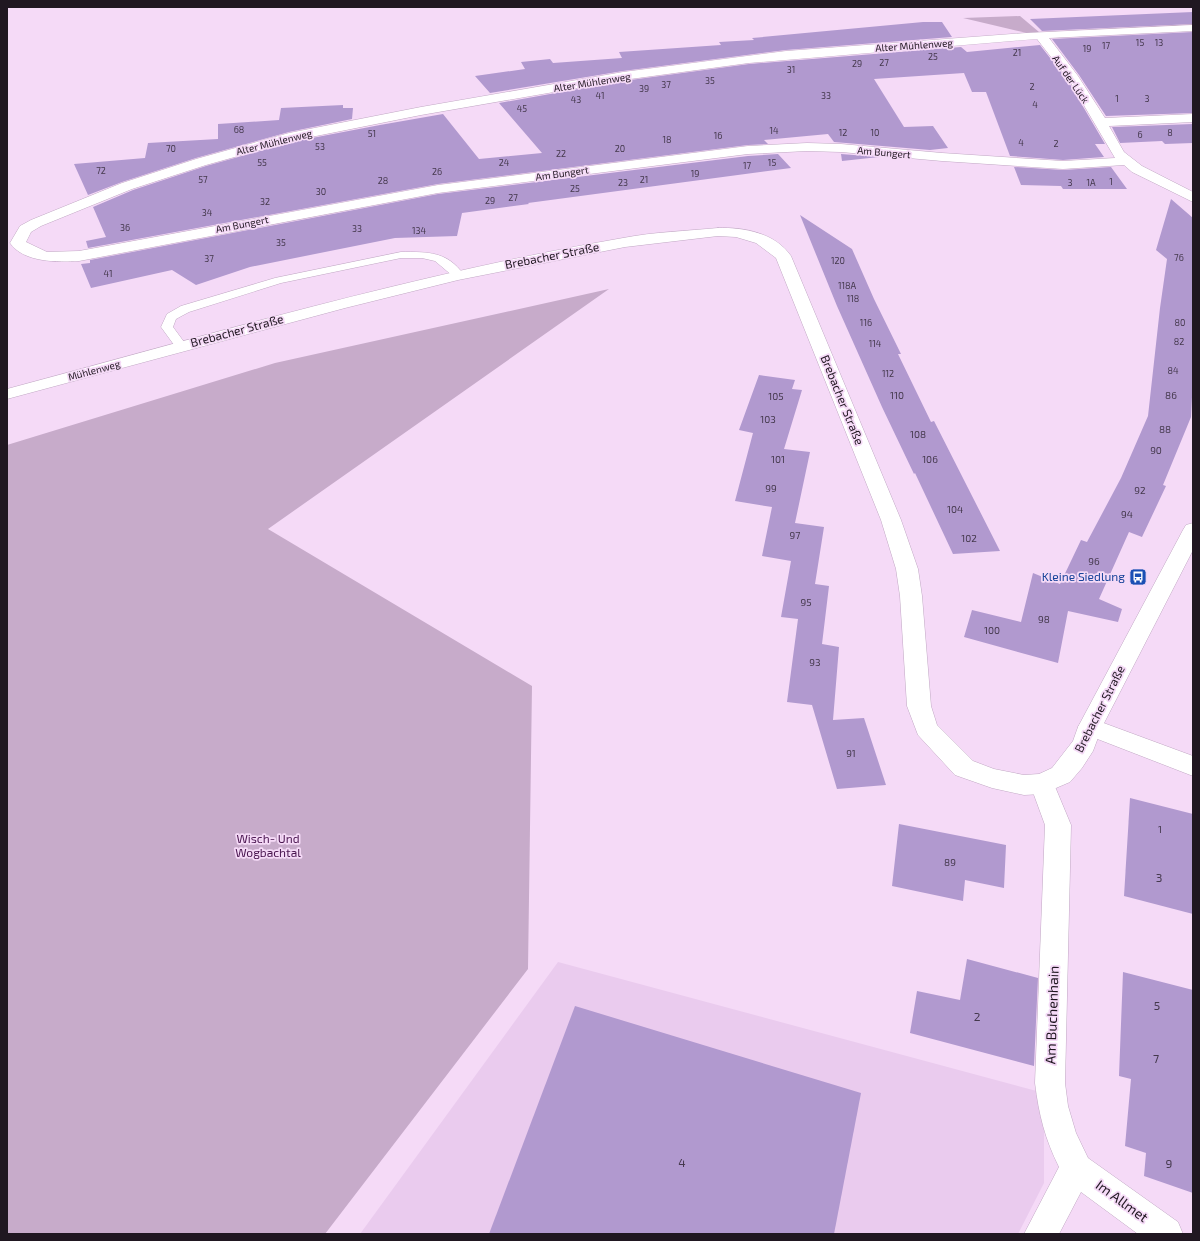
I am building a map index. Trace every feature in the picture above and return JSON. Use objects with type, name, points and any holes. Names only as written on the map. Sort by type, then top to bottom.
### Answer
[{"type":"street","name":"Alter Mühlenweg","points":[[12,244],[25,229],[36,223],[127,186],[201,162],[294,136],[421,111],[608,79],[750,58],[1041,36],[1193,28]]},
{"type":"street","name":"Auf der Lück","points":[[1041,36],[1074,79],[1119,154],[1138,169],[1193,198]]},
{"type":"street","points":[[1101,122],[1193,118]]},
{"type":"street","name":"Am Bungert","points":[[12,244],[32,253],[44,256],[56,258],[79,256],[438,189],[706,154],[748,150],[828,147],[942,157],[1063,165],[1126,161]]},
{"type":"street","name":"Brebacher Straße","points":[[181,346],[340,304],[458,275],[625,242],[718,232],[736,232],[765,240],[782,256],[790,271],[891,520],[907,569],[911,596],[918,706],[926,729],[964,768],[992,778],[1024,785],[1042,784],[1061,775],[1073,761],[1084,744],[1090,727],[1193,530]]},
{"type":"street","name":"Mühlenweg","points":[[7,394],[181,346]]},
{"type":"street","points":[[1090,727],[1193,766]]},
{"type":"street","name":"Am Buchenhain","points":[[1042,784],[1058,825],[1050,1083],[1053,1106],[1061,1137],[1077,1169]]},
{"type":"street","points":[[1041,1234],[1066,1186],[1077,1169]]},
{"type":"street","name":"Im Allmet","points":[[1077,1169],[1166,1234]]},
{"type":"lane","points":[[181,346],[167,327],[171,317],[185,309],[279,280],[368,261],[408,255],[422,255],[439,258],[458,275]]},
{"type":"shaded area","points":[[558,962],[1044,1093],[1044,1183],[1018,1234],[360,1234]]},
{"type":"green space","points":[[1020,16],[1039,32],[1027,33],[963,18]]},
{"type":"green space","name":"Wisch- Und Wogbachtal","points":[[609,289],[268,529],[532,686],[528,969],[325,1234],[7,1234],[7,445],[275,363]]},
{"type":"building","points":[[1193,12],[1193,24],[1042,31],[1030,19]]},
{"type":"building","points":[[923,22],[942,22],[952,37],[786,50],[623,71],[490,93],[475,76],[525,69],[521,62],[550,59],[553,63],[622,58],[619,52],[721,45],[719,42],[754,40],[752,38]]},
{"type":"building","points":[[1193,32],[1193,113],[1106,116],[1079,75],[1052,39]]},
{"type":"building","points":[[1040,45],[1068,81],[1105,144],[1095,144],[1104,157],[1063,160],[1010,156],[986,92],[972,92],[964,73],[874,79],[904,127],[933,126],[948,148],[930,150],[834,142],[828,134],[764,140],[768,144],[748,145],[438,184],[88,248],[86,241],[106,237],[93,207],[133,190],[206,166],[296,141],[443,114],[479,159],[542,153],[499,103],[623,81],[749,64],[961,47],[967,52]]},
{"type":"building","points":[[343,105],[343,108],[353,108],[352,119],[289,132],[196,158],[122,182],[88,195],[74,164],[145,158],[148,143],[218,139],[218,124],[279,120],[281,108]]},
{"type":"building","points":[[1193,124],[1193,143],[1165,144],[1162,141],[1120,143],[1112,127]]},
{"type":"building","points":[[778,154],[791,168],[462,213],[457,236],[395,238],[250,267],[196,285],[172,270],[91,288],[81,264],[90,263],[90,260],[438,194],[748,156]]},
{"type":"building","points":[[841,154],[879,157],[842,161]]},
{"type":"building","points":[[1014,167],[1063,170],[1111,167],[1127,189],[1063,189],[1061,186],[1021,185]]},
{"type":"building","points":[[1171,199],[1193,218],[1193,377],[1191,417],[1163,485],[1166,486],[1142,537],[1129,532],[1099,599],[1122,609],[1118,622],[1068,611],[1058,663],[964,637],[972,610],[1021,622],[1033,573],[1060,584],[1081,540],[1087,542],[1121,478],[1148,416],[1167,259],[1156,250]]},
{"type":"building","points":[[800,215],[852,249],[874,299],[901,354],[898,354],[931,422],[934,421],[1000,551],[953,554],[882,407],[837,306]]},
{"type":"building","points":[[759,375],[795,380],[792,389],[802,390],[784,449],[810,452],[795,523],[824,527],[815,584],[829,586],[822,644],[839,647],[833,720],[864,718],[886,785],[837,789],[812,705],[787,702],[798,619],[781,617],[791,561],[762,556],[772,507],[735,501],[753,433],[739,430]]},
{"type":"building","points":[[1130,798],[1193,814],[1193,914],[1124,896]]},
{"type":"building","points":[[899,824],[1006,845],[1004,888],[965,880],[963,901],[892,886]]},
{"type":"building","points":[[967,959],[1038,978],[1034,1066],[910,1033],[917,991],[960,1000]]},
{"type":"building","points":[[1123,972],[1193,990],[1193,1193],[1144,1176],[1146,1153],[1125,1146],[1131,1079],[1119,1076]]},
{"type":"building","points":[[575,1006],[861,1093],[834,1234],[489,1234]]},
{"type":"place","name":"Kleine Siedlung","points":[[1138,577]]}]
